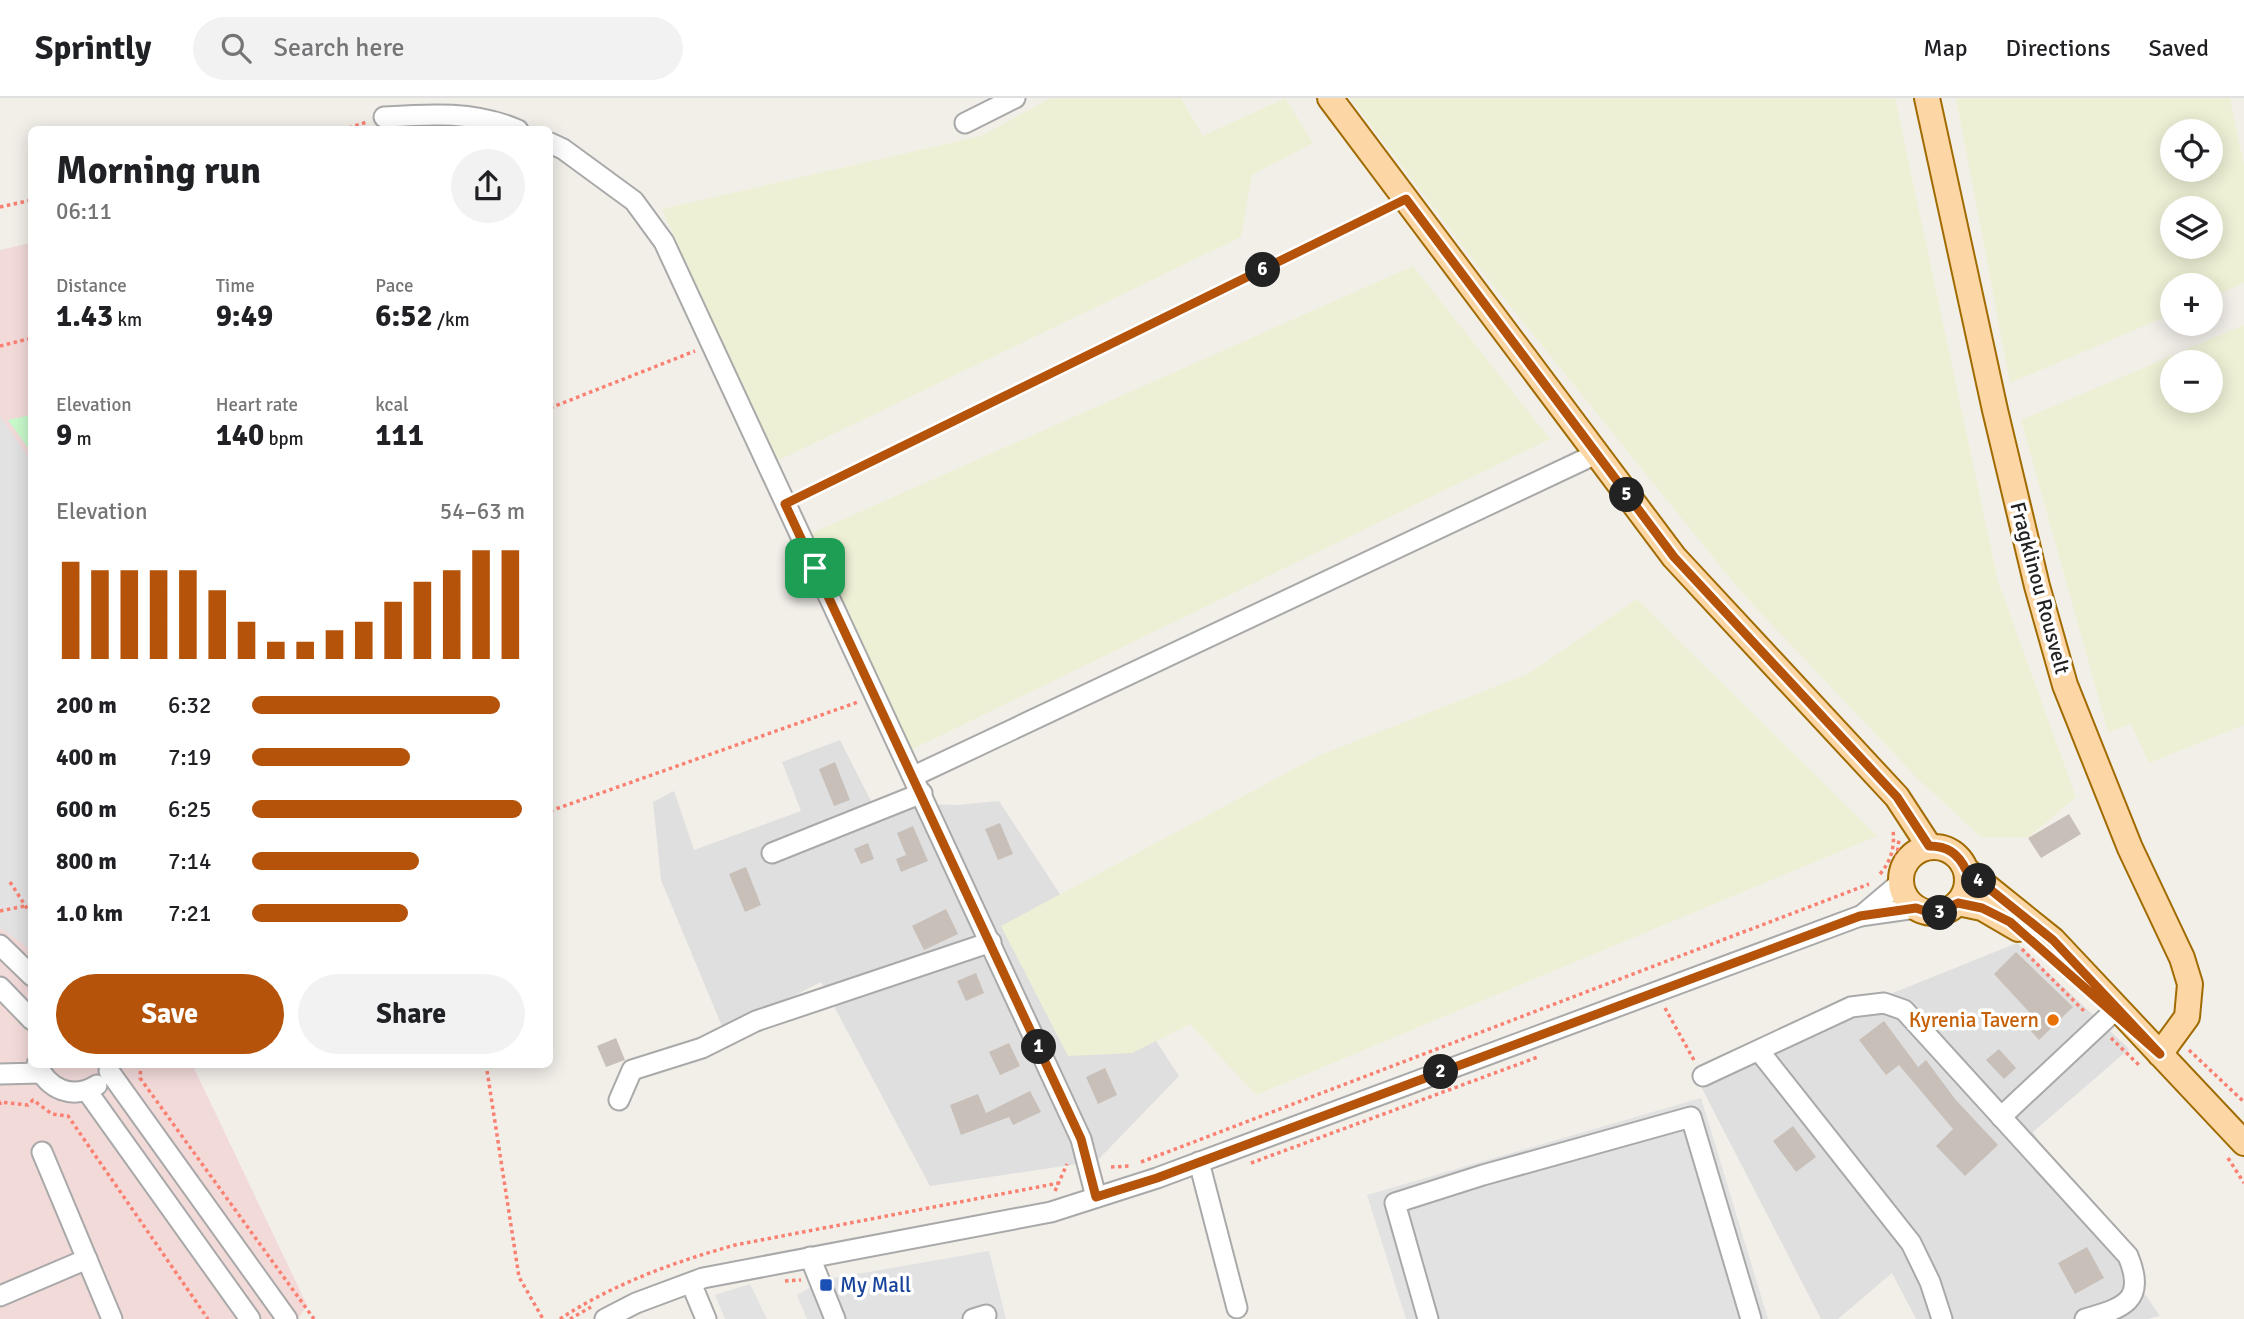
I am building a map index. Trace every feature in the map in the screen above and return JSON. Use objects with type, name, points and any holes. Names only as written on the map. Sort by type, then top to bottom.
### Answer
[{"type":"main road","points":[[1330,98],[1674,557],[1897,818],[1900,869],[1908,902],[1916,914],[1982,908],[2010,922],[2105,1019],[2159,1054]]},
{"type":"main road","name":"Fragklinou Rousvelt","points":[[1927,98],[2037,586],[2065,685],[2130,848],[2182,958],[2190,984],[2187,1017],[2159,1054]]},
{"type":"main road","points":[[1900,869],[1938,846],[1956,854],[1966,870],[2053,940],[2159,1054],[2234,1148]]},
{"type":"main road","points":[[1958,912],[1966,888],[1966,870]]},
{"type":"street","points":[[965,123],[1015,98]]},
{"type":"street","points":[[384,117],[439,106],[509,126]]},
{"type":"street","points":[[553,144],[634,201],[664,242],[1081,1139],[1096,1197]]},
{"type":"street","points":[[772,853],[1596,454]]},
{"type":"street","points":[[1860,916],[1900,869]]},
{"type":"street","points":[[606,1319],[636,1303],[691,1283],[810,1257],[1051,1212],[1199,1162],[1860,916],[1916,914]]},
{"type":"street","points":[[620,1100],[632,1070],[702,1048],[756,1021],[990,942]]},
{"type":"street","points":[[0,945],[28,972]]},
{"type":"street","points":[[0,987],[28,1016]]},
{"type":"street","points":[[1703,1076],[1760,1052],[1851,1007],[1884,1003],[1904,1010],[2127,1256],[2134,1271],[2135,1289],[2128,1302],[2118,1309],[2085,1319]]},
{"type":"street","points":[[2001,1117],[2105,1019]]},
{"type":"street","points":[[1760,1052],[1911,1243],[1930,1282],[1942,1319]]},
{"type":"street","points":[[0,1074],[39,1068],[56,1088],[66,1092],[86,1091],[103,1080],[110,1068],[287,1319]]},
{"type":"street","points":[[86,1091],[250,1319]]},
{"type":"street","points":[[1428,1319],[1395,1203],[1688,1117],[1694,1120],[1751,1319]]},
{"type":"street","points":[[43,1152],[112,1319]]},
{"type":"street","points":[[1199,1162],[1237,1307]]},
{"type":"street","points":[[810,1257],[835,1319]]},
{"type":"street","points":[[0,1296],[87,1259]]},
{"type":"street","points":[[691,1283],[706,1319]]},
{"type":"path","points":[[355,126],[384,117]]},
{"type":"path","points":[[785,504],[1406,199]]},
{"type":"path","points":[[0,207],[28,201]]},
{"type":"path","points":[[0,346],[28,339]]},
{"type":"path","points":[[553,407],[710,345]]},
{"type":"path","points":[[553,810],[875,696]]},
{"type":"path","points":[[1897,818],[1900,869]]},
{"type":"path","points":[[1134,1171],[1121,1172],[1111,1167],[1132,1166],[1854,891],[1872,882],[1887,866],[1895,846],[1897,818]]},
{"type":"path","points":[[10,882],[28,909]]},
{"type":"path","points":[[1861,894],[1873,888]]},
{"type":"path","points":[[0,911],[26,906]]},
{"type":"path","points":[[1916,914],[1939,923],[1958,912]]},
{"type":"path","points":[[2015,943],[2105,1019],[2159,1054],[2244,1102]]},
{"type":"path","points":[[1662,1003],[1703,1076]]},
{"type":"path","points":[[141,1068],[140,1077],[314,1319]]},
{"type":"path","points":[[487,1068],[519,1278],[543,1319]]},
{"type":"path","points":[[0,1105],[0,1102],[28,1105],[33,1100],[52,1114],[68,1116],[208,1319]]},
{"type":"path","points":[[1296,1110],[1322,1100]]},
{"type":"path","points":[[1142,1168],[1283,1115]]},
{"type":"path","points":[[2234,1148],[2244,1183]]},
{"type":"path","points":[[1059,1183],[1068,1161]]},
{"type":"shaded area","points":[[28,244],[28,1068],[194,1068],[307,1305],[298,1319],[0,1319],[0,250]]},
{"type":"shaded area","points":[[0,416],[28,457],[28,948],[0,928]]},
{"type":"shaded area","points":[[840,740],[872,803],[957,805],[999,801],[1179,1076],[1097,1161],[930,1186],[821,982],[724,1031],[661,880],[653,802],[674,791],[694,850],[801,811],[782,762]]},
{"type":"shaded area","points":[[2017,943],[2129,1049],[2033,1132],[2160,1316],[2147,1319],[1916,1319],[1892,1273],[1838,1319],[1821,1319],[1694,1073]]},
{"type":"shaded area","points":[[1701,1098],[1768,1319],[1406,1319],[1367,1195]]},
{"type":"shaded area","points":[[989,1251],[1006,1319],[807,1319],[797,1295],[813,1286],[834,1291],[829,1279]]},
{"type":"shaded area","points":[[750,1284],[767,1319],[725,1319],[715,1295]]},
{"type":"green space","points":[[1051,98],[1181,98],[1203,136],[1285,98],[1313,143],[1252,175],[1241,237],[773,463],[662,209],[981,136]]},
{"type":"green space","points":[[1350,98],[1895,98],[1998,581],[2076,797],[2029,837],[1981,837],[1918,779],[1742,593],[1481,270]]},
{"type":"green space","points":[[1956,98],[2230,98],[2244,165],[2244,283],[2223,292],[2223,273],[2160,273],[2160,319],[2010,383]]},
{"type":"green space","points":[[1413,266],[1550,439],[909,751],[810,534]]},
{"type":"green space","points":[[2244,325],[2244,725],[2149,763],[2131,724],[2108,732],[2021,420],[2160,361],[2160,413],[2223,413],[2223,350],[2185,350]]},
{"type":"green space","points":[[28,416],[28,448],[8,420]]},
{"type":"green space","points":[[1637,599],[1877,836],[1256,1095],[1190,1024],[1132,1053],[1068,1056],[1001,926],[1320,755],[1528,674]]},
{"type":"building","points":[[835,762],[850,800],[834,806],[819,769]]},
{"type":"building","points":[[2069,814],[2081,834],[2041,858],[2028,838]]},
{"type":"building","points":[[1000,823],[1013,854],[998,860],[985,829]]},
{"type":"building","points":[[913,826],[928,861],[901,872],[896,859],[906,855],[897,833]]},
{"type":"building","points":[[868,843],[874,859],[861,864],[854,849]]},
{"type":"building","points":[[746,867],[761,905],[745,912],[729,874]]},
{"type":"building","points":[[946,909],[958,934],[924,950],[912,926]]},
{"type":"building","points":[[2016,952],[2073,1007],[2039,1040],[2021,1020],[2029,1012],[1994,974]]},
{"type":"building","points":[[976,973],[984,993],[966,1001],[957,981]]},
{"type":"building","points":[[1884,1021],[1918,1067],[1926,1060],[1955,1099],[1998,1145],[1965,1176],[1936,1146],[1953,1129],[1899,1065],[1886,1075],[1859,1040]]},
{"type":"building","points":[[616,1038],[625,1060],[606,1067],[597,1046]]},
{"type":"building","points":[[1009,1043],[1020,1066],[1000,1075],[989,1052]]},
{"type":"building","points":[[1999,1049],[2016,1068],[2004,1079],[1986,1060]]},
{"type":"building","points":[[1105,1068],[1117,1095],[1098,1104],[1086,1077]]},
{"type":"building","points":[[1030,1091],[1041,1112],[1013,1125],[1009,1117],[961,1135],[950,1105],[978,1094],[986,1113]]},
{"type":"building","points":[[1793,1126],[1816,1157],[1796,1172],[1773,1141]]},
{"type":"building","points":[[2087,1247],[2104,1278],[2075,1294],[2058,1263]]},
{"type":"place","name":"Kyrenia Tavern","points":[[2053,1020]]},
{"type":"place","name":"My Mall","points":[[826,1285]]},
{"type":"route","points":[[1406,199],[1674,557],[1897,797],[1929,846],[1938,846],[1956,854],[1966,870],[2053,940],[2160,1054],[2010,922],[1982,908],[1958,903],[1951,909],[1934,914],[1916,908],[1860,916],[1157,1178],[1096,1197],[1081,1139],[815,568],[785,504],[1406,199]]}]
